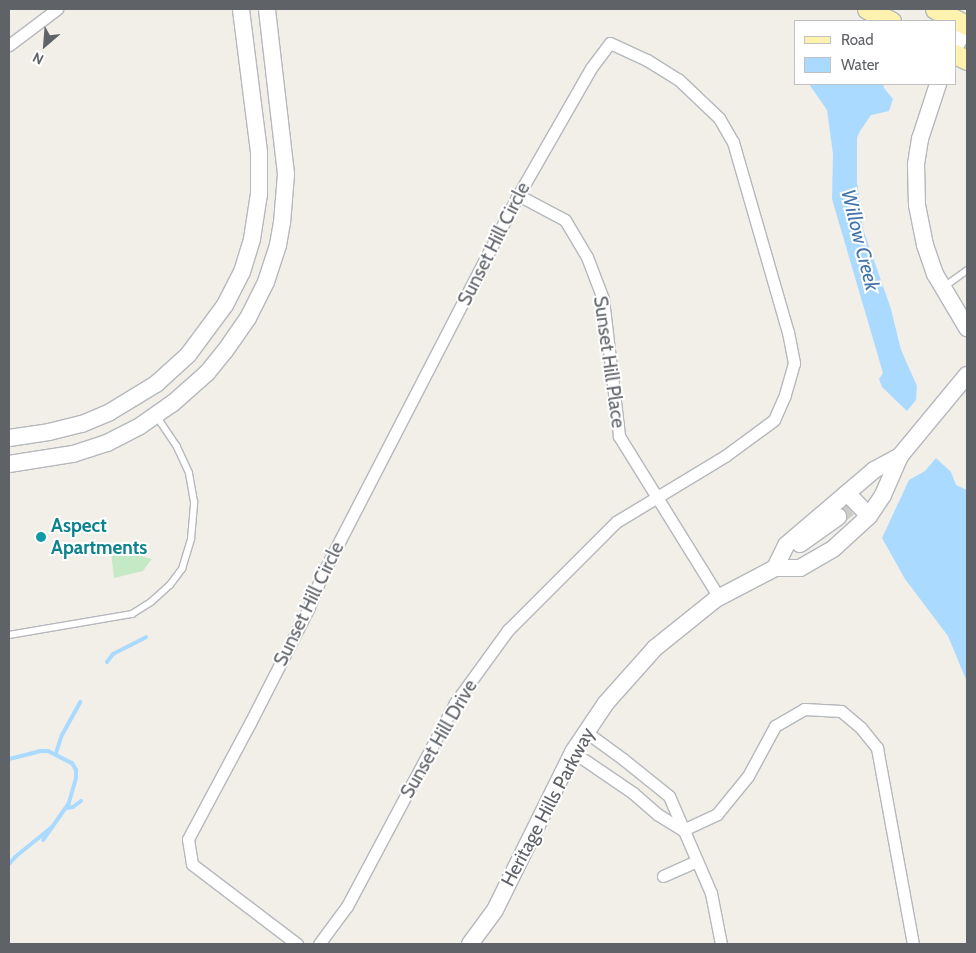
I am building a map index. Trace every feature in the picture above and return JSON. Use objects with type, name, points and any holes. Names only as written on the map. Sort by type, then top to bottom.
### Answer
[{"type":"main road","points":[[867,9],[890,20]]},
{"type":"main road","points":[[934,9],[944,20]]},
{"type":"main road","points":[[961,38],[967,60]]},
{"type":"street","points":[[9,45],[58,9]]},
{"type":"street","points":[[9,438],[49,432],[82,424],[110,412],[156,384],[188,355],[225,305],[242,272],[252,239],[259,194],[258,152],[241,9]]},
{"type":"street","points":[[9,464],[73,454],[107,443],[156,415],[190,389],[225,351],[248,318],[266,282],[278,245],[282,223],[286,174],[267,9]]},
{"type":"street","name":"Sunset Hill Circle","points":[[296,944],[192,864],[188,839],[250,723],[309,606],[321,577],[518,195],[595,61],[610,43],[648,60],[678,79],[720,118],[733,142],[788,332],[794,363],[785,395],[774,420],[725,456],[656,498]]},
{"type":"street","points":[[938,85],[920,139],[916,164],[917,205],[925,245],[942,288],[967,328]]},
{"type":"street","name":"Sunset Hill Place","points":[[518,195],[565,220],[587,257],[602,299],[619,436],[719,597]]},
{"type":"street","name":"Heritage Hills Parkway","points":[[778,562],[800,568],[834,548],[869,516],[883,495],[900,456],[967,375]]},
{"type":"street","name":"Heritage Hills Parkway","points":[[470,944],[495,910],[573,752],[606,703],[655,648],[719,597],[778,562],[844,509],[874,470],[900,456]]},
{"type":"street","name":"Sunset Hill Drive","points":[[318,944],[347,906],[455,703],[508,630],[616,522],[656,498]]},
{"type":"street","points":[[844,539],[844,509],[869,516]]},
{"type":"street","name":"Heritage Hills Parkway","points":[[778,562],[786,545],[844,509]]},
{"type":"street","points":[[683,830],[716,814],[748,776],[775,726],[804,709],[841,711],[861,728],[877,748],[913,944]]},
{"type":"street","points":[[586,732],[624,759],[669,796],[711,893],[720,944]]},
{"type":"street","points":[[573,752],[633,793],[657,814],[683,830]]},
{"type":"street","points":[[663,876],[696,861]]},
{"type":"lane","points":[[942,288],[967,270]]},
{"type":"lane","points":[[9,635],[132,614],[151,602],[170,585],[182,569],[191,539],[194,502],[189,472],[177,447],[156,415]]},
{"type":"green space","points":[[116,549],[152,559],[143,571],[114,578],[111,551],[115,552]]},
{"type":"water","name":"Willow Creek","points":[[810,85],[883,85],[893,99],[889,111],[871,115],[860,131],[857,138],[857,182],[863,229],[891,309],[901,350],[917,386],[916,400],[907,411],[882,387],[879,379],[883,373],[832,199],[833,154],[827,110]]},
{"type":"water","points":[[936,458],[951,472],[956,485],[967,490],[967,682],[948,636],[905,579],[882,538],[909,480],[925,471]]},
{"type":"waterway","points":[[107,662],[113,654],[146,637]]},
{"type":"waterway","points":[[56,753],[62,735],[80,702]]},
{"type":"waterway","points":[[9,759],[40,751],[48,751],[72,763],[76,770],[76,778],[69,803],[43,840]]},
{"type":"waterway","points":[[67,808],[73,807],[81,801]]},
{"type":"waterway","points":[[9,864],[52,827]]},
{"type":"tunnel","points":[[838,517],[849,508]]},
{"type":"place","name":"Aspect Apartments","points":[[41,537]]}]
